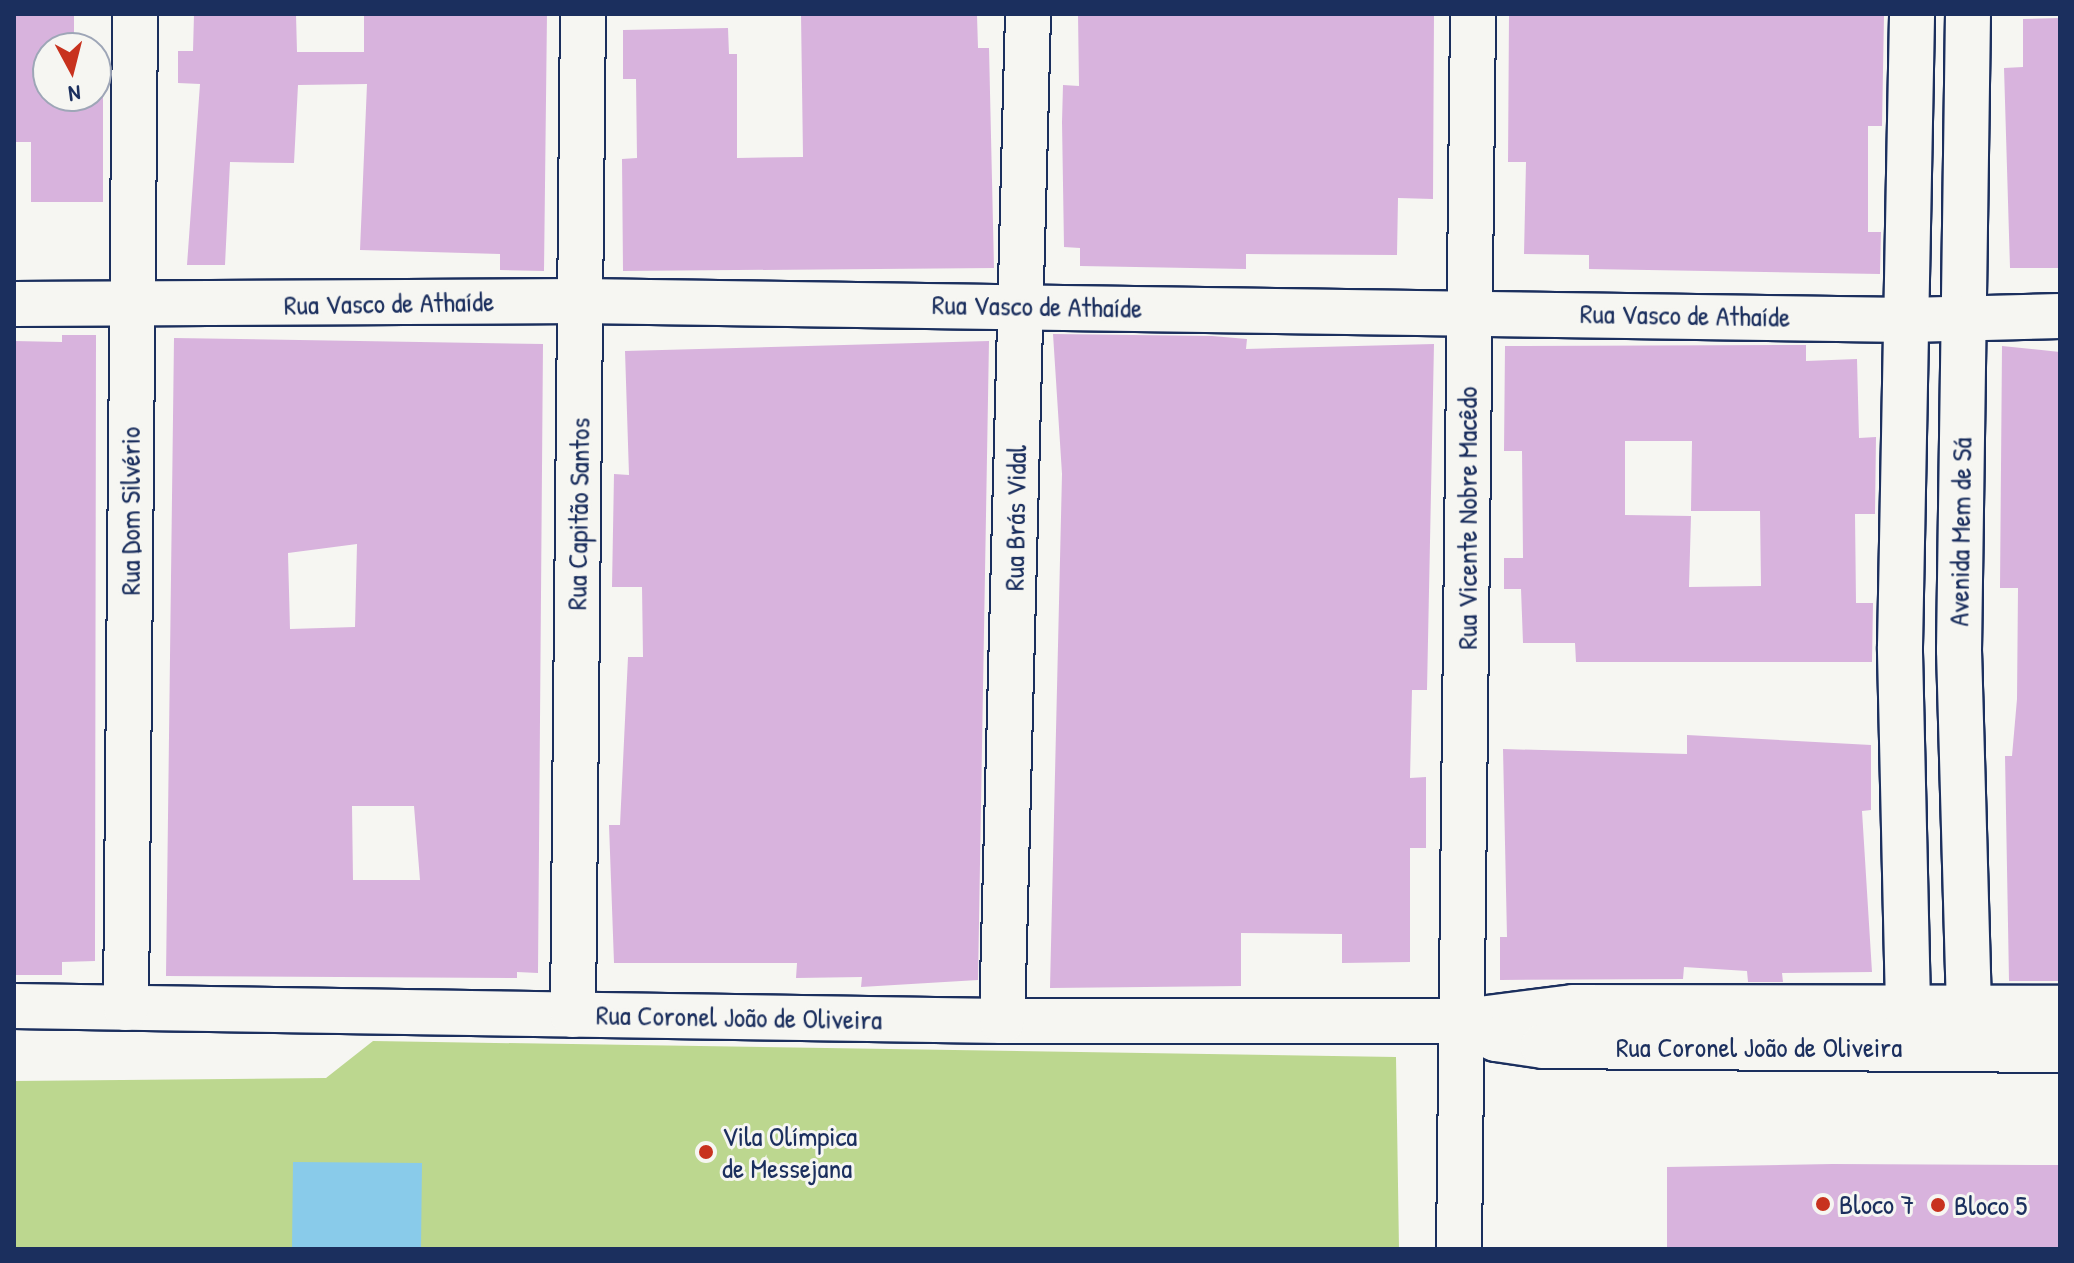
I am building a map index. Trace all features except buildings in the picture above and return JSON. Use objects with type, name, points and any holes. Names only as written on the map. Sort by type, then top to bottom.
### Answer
[{"type":"street","name":"Rua Dom Silvério","points":[[126,1008],[135,14]]},
{"type":"street","name":"Rua Capitão Santos","points":[[573,1015],[583,14]]},
{"type":"street","name":"Rua Brás Vidal","points":[[1002,1021],[1028,14]]},
{"type":"street","name":"Rua Vicente Nobre Macêdo","points":[[1459,1249],[1464,1021],[1473,14]]},
{"type":"street","name":"Avenida Mem de Sá","points":[[1909,1028],[1900,647],[1912,14]]},
{"type":"street","name":"Avenida Mem de Sá","points":[[1968,14],[1959,650],[1970,1029]]},
{"type":"street","name":"Rua Vasco de Athaíde","points":[[14,304],[132,307],[580,301],[1469,310],[1908,320],[2060,316]]},
{"type":"street","points":[[1900,647],[1959,650]]},
{"type":"street","name":"Rua Coronel João de Oliveira","points":[[14,1006],[1002,1021],[1464,1021],[1496,1039],[1543,1046],[1909,1028],[1970,1029],[2060,1050]]},
{"type":"street","name":"Rua Coronel João de Oliveira","points":[[1970,1029],[2060,1008]]},
{"type":"green space","name":"Vila Olímpica de Messejana","points":[[373,1041],[1396,1057],[1399,1249],[15,1249],[14,1081],[326,1078]]},
{"type":"water","points":[[293,1162],[422,1163],[421,1249],[292,1249]]},
{"type":"place","name":"Vila Olímpica de Messejana","points":[[706,1152]]},
{"type":"place","name":"Bloco 7","points":[[1823,1204]]},
{"type":"place","name":"Bloco 5","points":[[1938,1205]]}]
